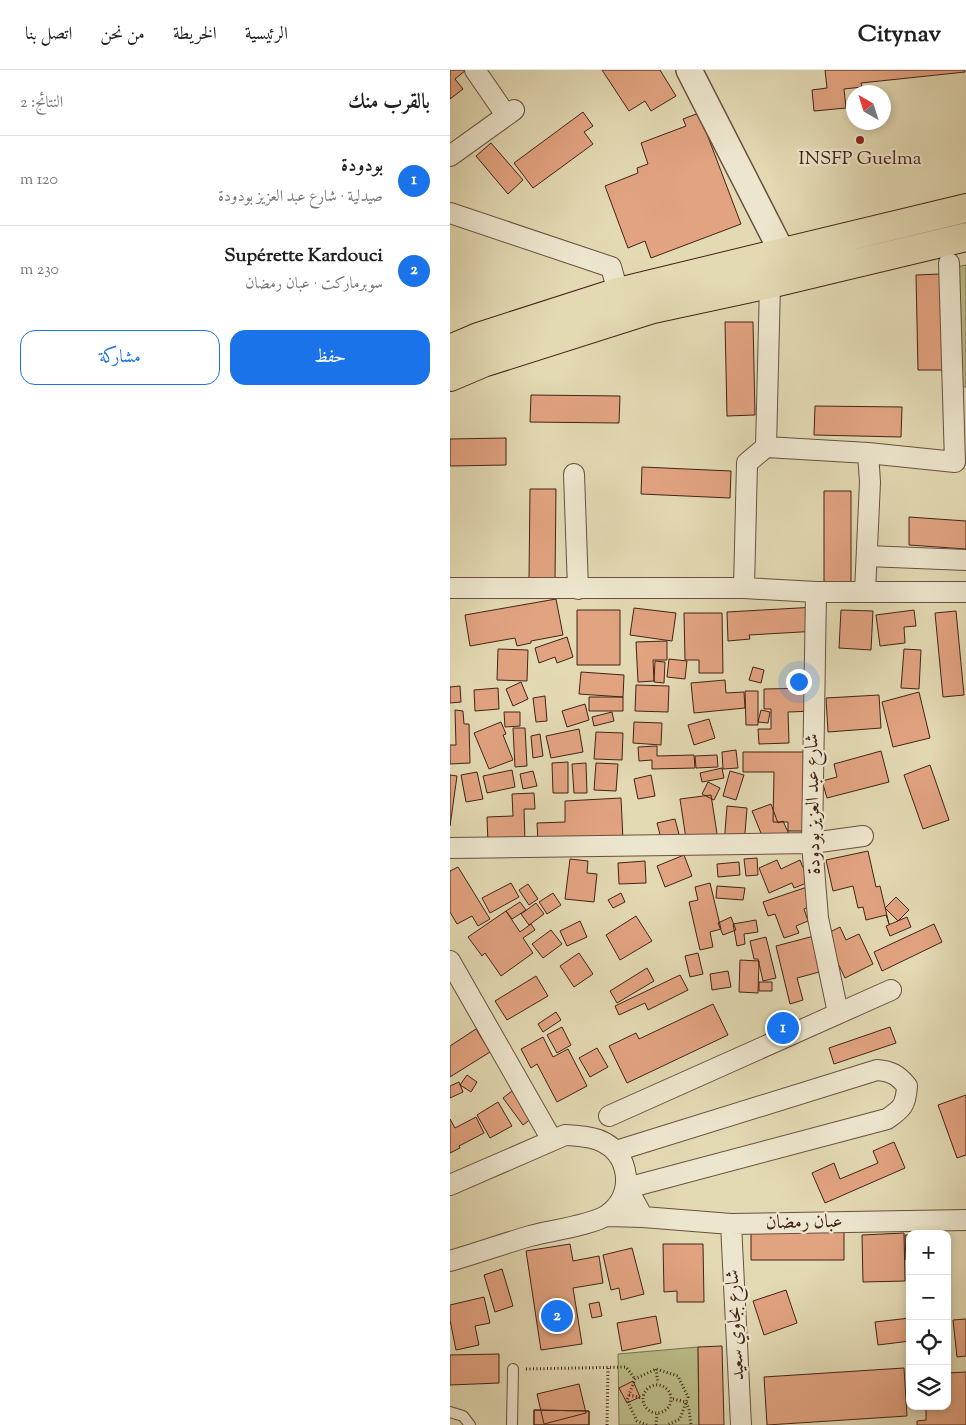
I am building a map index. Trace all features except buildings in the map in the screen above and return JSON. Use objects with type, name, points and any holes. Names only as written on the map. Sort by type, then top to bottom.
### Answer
[{"type":"highway","points":[[450,349],[478,337],[618,292],[966,208]]},
{"type":"highway","points":[[450,377],[483,363],[653,309],[770,284],[966,237]]},
{"type":"street","points":[[450,156],[510,113],[475,70]]},
{"type":"street","points":[[689,70],[782,252]]},
{"type":"street","points":[[450,213],[611,267],[618,292]]},
{"type":"street","points":[[744,588],[747,463],[766,447],[868,453],[955,462],[960,437],[949,264]]},
{"type":"street","points":[[766,447],[770,284]]},
{"type":"street","points":[[865,592],[870,482],[868,453]]},
{"type":"street","points":[[574,474],[578,589]]},
{"type":"street","points":[[867,556],[966,560]]},
{"type":"street","points":[[450,588],[744,588],[816,592],[966,592]]},
{"type":"street","name":"شارع عبد العزيز بودودة","points":[[816,592],[812,843],[818,918],[838,1013]]},
{"type":"street","points":[[450,848],[812,843],[863,836]]},
{"type":"street","points":[[450,961],[559,1137]]},
{"type":"street","points":[[450,1185],[891,990]]},
{"type":"street","points":[[559,1137],[584,1136],[610,1146],[877,1070],[889,1071],[900,1077],[907,1086],[906,1100],[900,1111],[886,1119],[627,1188]]},
{"type":"street","points":[[609,1116],[610,1146],[626,1169],[627,1188],[643,1218]]},
{"type":"street","points":[[450,1261],[530,1236],[606,1216],[620,1204],[627,1188]]},
{"type":"street","name":"عبان رمضان","points":[[606,1216],[731,1224],[966,1220]]},
{"type":"street","name":"شارع بجاوي سعيد","points":[[731,1224],[741,1425]]},
{"type":"lane","points":[[512,1425],[513,1369]]},
{"type":"lane","points":[[450,1412],[463,1416],[470,1425]]},
{"type":"path","points":[[513,1369],[626,1367],[635,1379]]},
{"type":"path","points":[[607,1425],[608,1368]]},
{"type":"path","points":[[656,1369],[658,1383]]},
{"type":"path","points":[[647,1425],[637,1421],[627,1400],[635,1379],[656,1369],[678,1376],[688,1397],[680,1419],[667,1425]]},
{"type":"path","points":[[658,1383],[669,1388],[672,1399],[668,1410],[657,1414],[646,1409],[642,1398],[647,1388],[658,1383]]},
{"type":"path","points":[[629,1395],[642,1398]]},
{"type":"path","points":[[672,1399],[686,1402]]},
{"type":"path","points":[[686,1402],[691,1425]]},
{"type":"path","points":[[656,1425],[657,1414]]},
{"type":"green space","points":[[966,265],[966,387],[962,387],[955,267]]},
{"type":"green space","points":[[698,1347],[699,1425],[619,1425],[618,1354]]},
{"type":"place","name":"INSFP Guelma","points":[[860,140]]},
{"type":"place","name":"بودودة","points":[[783,1028]]},
{"type":"place","name":"Supérette Kardouci","points":[[557,1316]]}]
